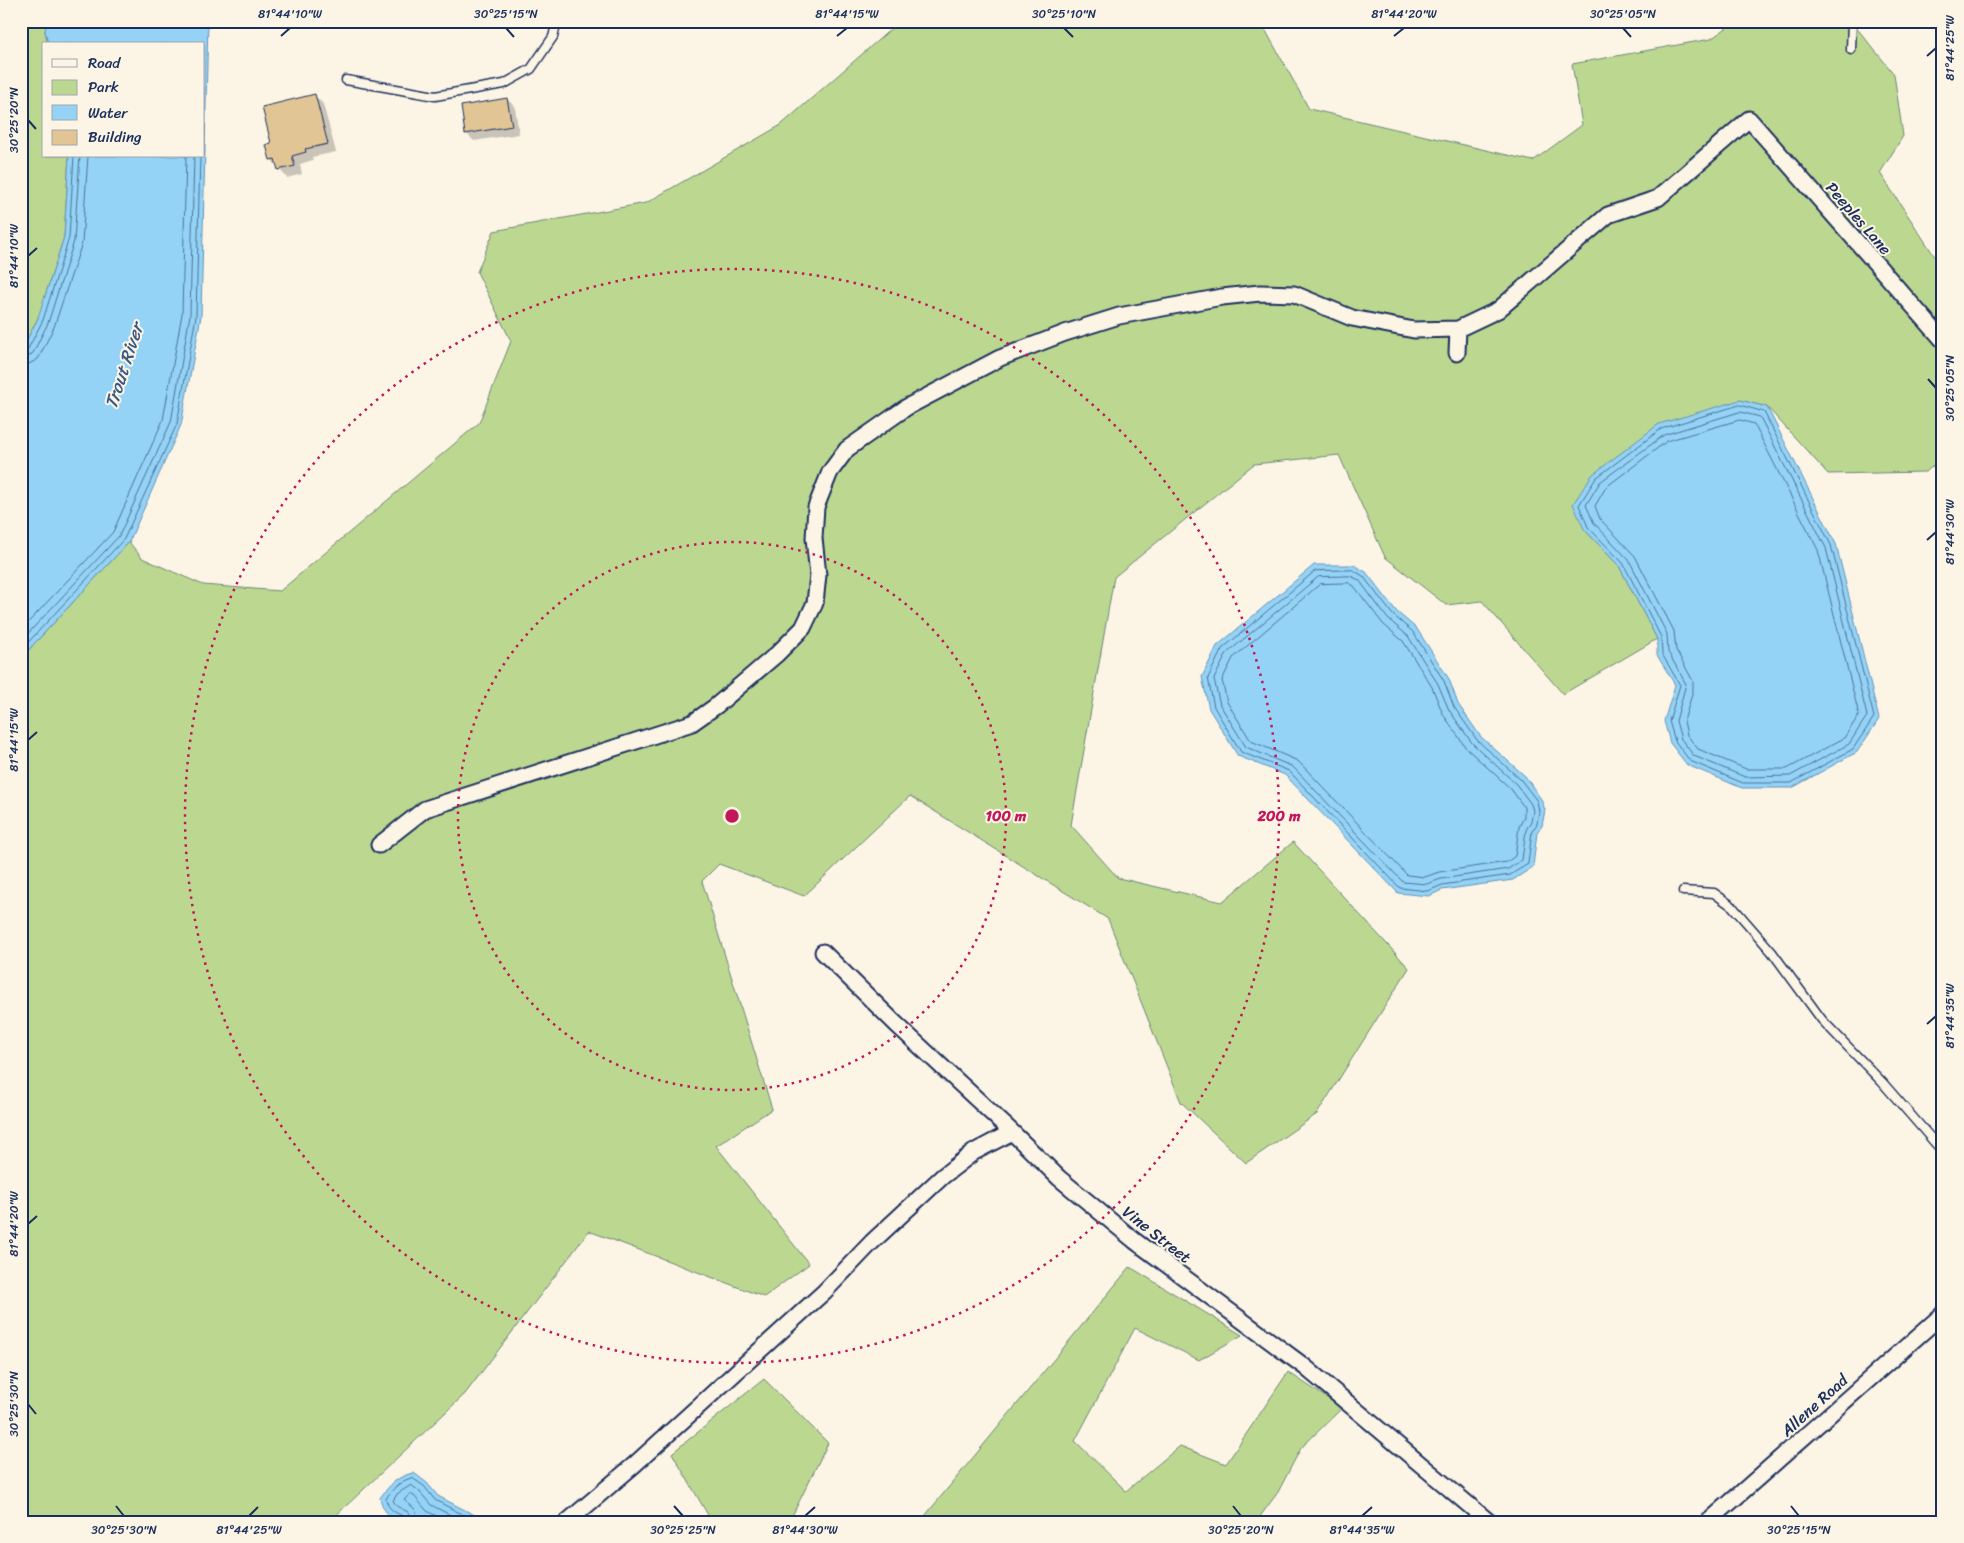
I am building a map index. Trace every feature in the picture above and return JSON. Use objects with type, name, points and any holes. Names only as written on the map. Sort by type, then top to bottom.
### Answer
[{"type":"street","name":"Peeples Lane","points":[[1458,329],[1498,310],[1608,216],[1658,198],[1750,119],[1943,340]]},
{"type":"street","points":[[379,845],[425,809],[692,723],[716,706],[777,654],[803,628],[815,603],[818,575],[814,538],[816,507],[830,472],[847,449],[907,407],[1000,358],[1065,333],[1119,316],[1260,292],[1294,294],[1352,318],[1414,330],[1458,329],[1457,353]]},
{"type":"street","name":"Vine Street","points":[[823,952],[896,1024],[1059,1178],[1135,1241],[1305,1367],[1489,1522]]},
{"type":"street","points":[[567,1522],[634,1466],[824,1292],[872,1242],[943,1176],[974,1152],[1012,1132]]},
{"type":"street","name":"Allene Road","points":[[1708,1522],[1943,1314]]},
{"type":"lane","points":[[346,80],[435,96],[504,84],[530,69],[553,37],[557,21]]},
{"type":"lane","points":[[1851,50],[1852,21]]},
{"type":"lane","points":[[1683,891],[1714,893],[1732,906],[1772,952],[1822,1020],[1882,1082],[1943,1152]]},
{"type":"green space","points":[[21,21],[47,21],[45,31],[48,42],[42,42],[42,158],[69,158],[64,237],[38,318],[21,351]]},
{"type":"green space","points":[[900,21],[1271,21],[1262,24],[1309,109],[1533,161],[1582,125],[1572,64],[1711,39],[1736,21],[1851,21],[1894,74],[1903,136],[1880,173],[1943,269],[1943,459],[1925,472],[1828,474],[1767,407],[1740,400],[1584,529],[1619,566],[1657,639],[1563,694],[1482,601],[1446,605],[1385,557],[1339,455],[1254,464],[1114,577],[1071,825],[1118,878],[1222,902],[1293,842],[1409,968],[1317,1114],[1246,1163],[1181,1102],[1108,919],[910,796],[804,896],[719,864],[702,881],[772,1109],[716,1146],[809,1264],[764,1297],[589,1231],[465,1394],[329,1522],[21,1522],[21,658],[129,542],[142,558],[203,585],[280,591],[479,423],[511,341],[477,272],[494,231],[646,203],[781,125]]},
{"type":"green space","points":[[1130,1267],[1242,1335],[1199,1360],[1135,1328],[1075,1441],[1126,1491],[1180,1446],[1226,1464],[1288,1372],[1342,1408],[1301,1448],[1278,1492],[1256,1522],[920,1522]]},
{"type":"green space","points":[[764,1379],[828,1443],[789,1522],[712,1522],[672,1453]]},
{"type":"water","points":[[47,21],[208,21],[205,147],[205,42],[48,42],[45,31]]},
{"type":"water","name":"Trout River","points":[[69,158],[205,158],[201,316],[181,425],[129,542],[21,658],[21,351],[38,318],[64,237]]},
{"type":"water","points":[[1740,400],[1767,407],[1836,544],[1879,719],[1857,752],[1792,788],[1742,788],[1687,765],[1670,743],[1664,721],[1675,685],[1657,655],[1657,639],[1619,566],[1584,529],[1573,504],[1592,475],[1659,424]]},
{"type":"water","points":[[1314,565],[1354,565],[1366,572],[1397,612],[1417,629],[1449,679],[1458,704],[1481,737],[1525,776],[1541,799],[1545,810],[1542,826],[1537,832],[1533,867],[1513,880],[1442,890],[1429,896],[1398,893],[1285,775],[1238,756],[1209,709],[1202,677],[1217,646]]},
{"type":"water","points":[[414,1473],[427,1483],[438,1496],[488,1522],[424,1523],[392,1517],[384,1509],[380,1498],[395,1481]]},
{"type":"building","points":[[315,94],[328,144],[305,149],[306,152],[292,156],[295,166],[278,170],[275,159],[270,160],[266,145],[271,143],[262,107]]},
{"type":"building","points":[[507,98],[512,126],[465,134],[461,106]]}]
